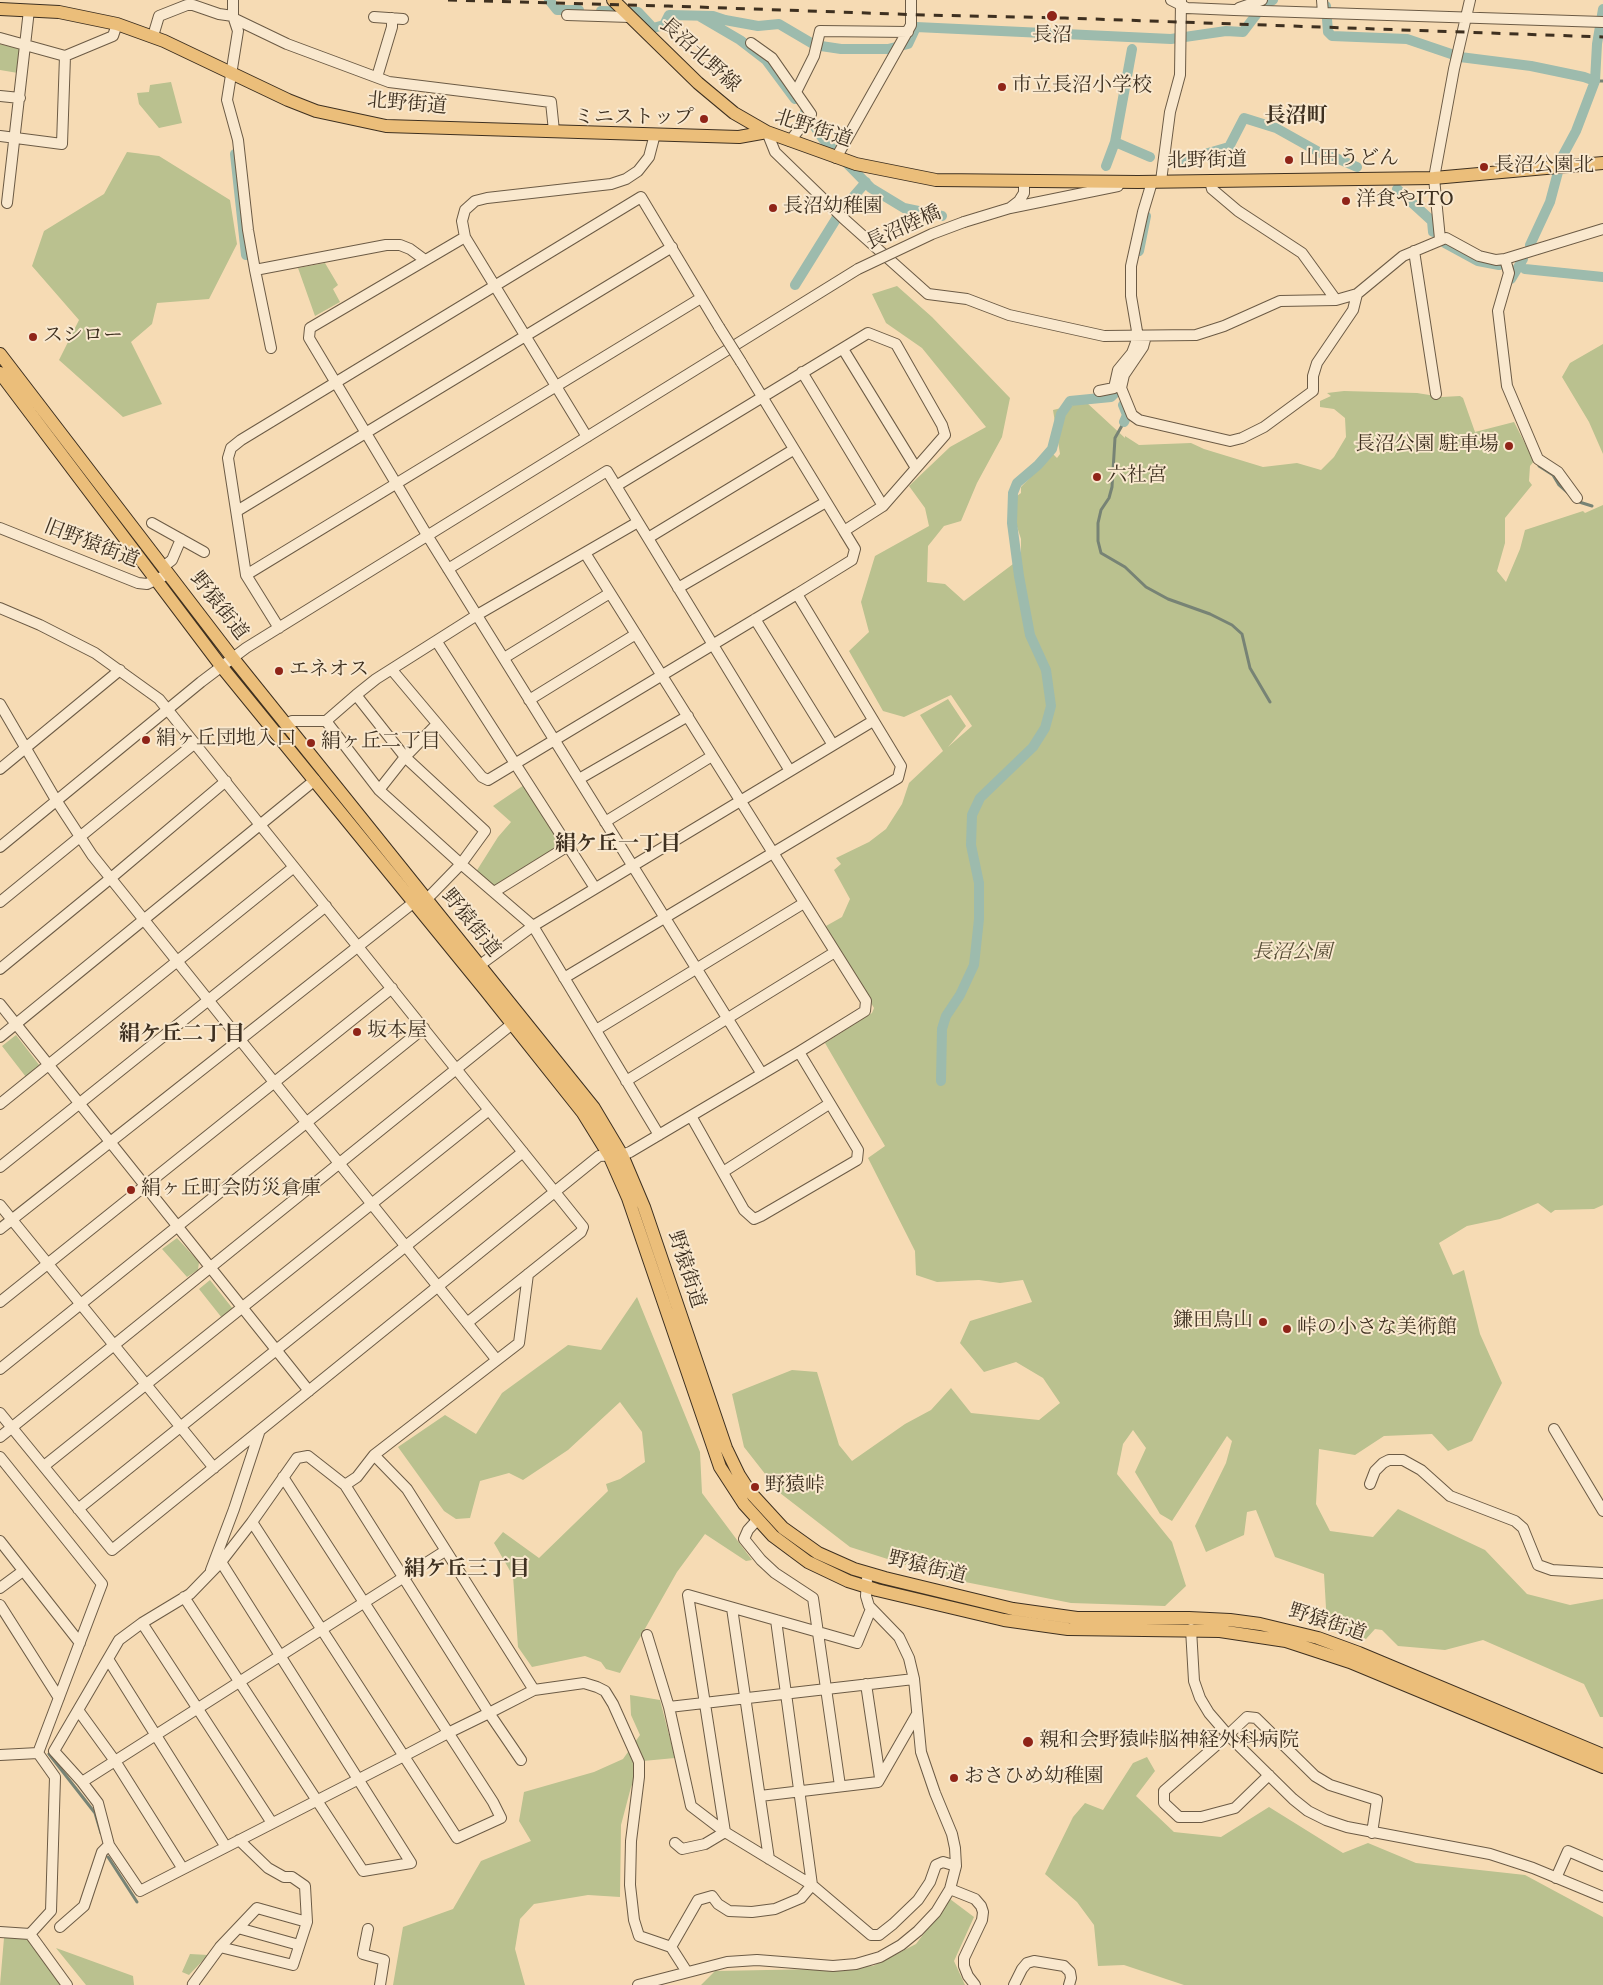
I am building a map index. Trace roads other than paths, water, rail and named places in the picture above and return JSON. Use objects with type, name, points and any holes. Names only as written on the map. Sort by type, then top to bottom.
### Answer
[{"type":"main road","name":"長沼北野線","points":[[613,0],[680,68],[734,113],[767,132]]},
{"type":"main road","name":"北野街道","points":[[0,9],[74,14],[117,24],[153,36],[288,100],[316,110],[386,126],[739,137],[767,132],[836,158],[880,170],[936,180],[1157,182],[1434,178],[1603,163]]},
{"type":"main road","name":"野猿街道","points":[[0,354],[232,657],[480,965],[583,1113],[609,1155],[640,1228],[717,1460],[731,1485],[757,1520],[773,1536],[813,1565],[866,1587],[1004,1620],[1046,1627],[1090,1630],[1190,1629],[1286,1641],[1329,1654],[1603,1767]]},
{"type":"main road","name":"野猿街道","points":[[0,373],[221,666],[413,902],[594,1108],[622,1155],[644,1207],[722,1439],[739,1475],[758,1502],[789,1533],[818,1553],[867,1573],[1033,1613],[1092,1618],[1209,1619],[1260,1624],[1297,1632],[1359,1653],[1603,1755]]},
{"type":"street","points":[[233,0],[234,18],[238,30],[227,100],[238,140],[248,230],[271,348]]},
{"type":"street","points":[[836,158],[911,26],[911,0]]},
{"type":"street","points":[[1171,0],[1181,3],[1187,8],[1603,22]]},
{"type":"street","points":[[1234,10],[1262,0]]},
{"type":"street","points":[[1322,0],[1323,13]]},
{"type":"street","points":[[1440,239],[1434,178],[1455,64],[1470,0]]},
{"type":"street","points":[[1181,3],[1180,75],[1170,112],[1157,182],[1143,212],[1131,266],[1131,296],[1142,336],[1143,347],[1124,375],[1122,388],[1132,415],[1140,420],[1230,441],[1242,438],[1264,427],[1313,391],[1313,376],[1316,363],[1353,310],[1357,294]]},
{"type":"street","points":[[153,36],[159,16],[187,5],[193,5],[234,18],[287,44],[389,82],[551,102],[554,131]]},
{"type":"street","points":[[8,203],[5,182],[15,138],[29,10]]},
{"type":"street","points":[[567,15],[630,17]]},
{"type":"street","points":[[374,17],[398,18],[392,27],[377,78]]},
{"type":"street","points":[[0,38],[65,56],[114,36],[117,24]]},
{"type":"street","points":[[796,92],[814,56],[820,31],[908,32]]},
{"type":"street","points":[[751,43],[772,58],[811,114],[790,141]]},
{"type":"street","points":[[0,136],[62,144],[65,56]]},
{"type":"street","points":[[0,96],[20,98]]},
{"type":"street","points":[[767,132],[775,152],[843,218],[928,294],[967,299],[1009,315],[1104,336],[1196,335],[1224,326],[1280,301],[1336,300],[1357,294],[1403,256],[1440,239],[1446,238],[1479,256],[1496,260],[1505,259],[1603,229]]},
{"type":"street","points":[[587,437],[465,236],[462,221],[465,210],[475,201],[611,184],[626,179],[638,170],[649,157],[655,134]]},
{"type":"street","points":[[1210,181],[1212,189],[1238,211],[1302,253],[1336,300]]},
{"type":"street","points":[[1010,208],[1019,201],[1024,192],[1024,182]]},
{"type":"street","name":"長沼陸橋","points":[[0,847],[232,657],[858,269],[932,234],[964,222],[1010,208],[1138,182]]},
{"type":"street","points":[[279,628],[246,575],[228,458],[231,448],[336,381],[641,197],[793,450],[855,549],[852,560],[488,780],[482,777],[392,670]]},
{"type":"street","points":[[465,236],[310,328],[309,338],[427,535],[762,1074]]},
{"type":"street","points":[[255,270],[386,245],[410,249],[424,260]]},
{"type":"street","points":[[236,511],[672,247]]},
{"type":"street","points":[[1414,251],[1436,394]]},
{"type":"street","points":[[1505,259],[1509,273],[1498,311],[1507,386],[1524,430],[1538,459],[1558,472],[1577,498]]},
{"type":"street","points":[[246,575],[701,298]]},
{"type":"street","points":[[616,486],[868,333],[896,344],[942,425],[944,435],[884,506],[844,531]]},
{"type":"street","points":[[1099,391],[1114,388],[1118,370],[1132,353],[1142,336]]},
{"type":"street","points":[[843,349],[916,468]]},
{"type":"street","points":[[802,372],[884,506]]},
{"type":"street","points":[[648,538],[793,450]]},
{"type":"street","points":[[448,569],[607,471],[790,771]]},
{"type":"street","points":[[678,588],[826,502]]},
{"type":"street","points":[[286,725],[292,721],[326,722],[356,695],[477,615],[638,522]]},
{"type":"street","points":[[152,523],[204,552]]},
{"type":"street","name":"旧野猿街道","points":[[0,528],[138,584],[147,584],[156,580],[166,571]]},
{"type":"street","points":[[166,571],[181,539]]},
{"type":"street","points":[[0,1413],[112,1550],[600,1156],[622,1155],[630,1152],[865,1011],[866,1001],[585,553]]},
{"type":"street","points":[[504,658],[610,593]]},
{"type":"street","points":[[564,978],[898,778],[901,766],[797,594]]},
{"type":"street","points":[[0,608],[40,624],[95,653],[159,699],[583,1227]]},
{"type":"street","points":[[755,619],[833,745]]},
{"type":"street","points":[[530,700],[636,634]]},
{"type":"street","points":[[437,642],[595,888]]},
{"type":"street","points":[[0,769],[120,670]]},
{"type":"street","points":[[356,695],[406,757],[485,832],[461,864],[426,900]]},
{"type":"street","points":[[0,704],[56,800],[111,878],[496,1359]]},
{"type":"street","points":[[579,779],[688,716]]},
{"type":"street","points":[[480,965],[533,926],[873,720]]},
{"type":"street","points":[[326,722],[379,790],[533,926],[659,1135]]},
{"type":"street","points":[[379,790],[406,757],[437,724]]},
{"type":"street","points":[[0,902],[195,743]]},
{"type":"street","points":[[605,822],[712,756]]},
{"type":"street","points":[[0,1037],[315,780]]},
{"type":"street","points":[[0,969],[226,782]]},
{"type":"street","points":[[494,892],[568,846]]},
{"type":"street","points":[[0,1104],[294,867]]},
{"type":"street","points":[[0,1230],[413,902]]},
{"type":"street","points":[[596,1030],[804,902]]},
{"type":"street","points":[[0,1167],[326,906]]},
{"type":"street","points":[[626,1081],[835,952]]},
{"type":"street","points":[[0,1302],[392,988]]},
{"type":"street","points":[[0,1004],[309,1391]]},
{"type":"street","points":[[0,1437],[517,1020]]},
{"type":"street","points":[[0,1368],[424,1028]]},
{"type":"street","points":[[691,1116],[744,1210],[754,1219],[857,1160],[858,1150],[799,1052]]},
{"type":"street","points":[[723,1172],[829,1104]]},
{"type":"street","points":[[44,1466],[489,1110]]},
{"type":"street","points":[[78,1509],[523,1152]]},
{"type":"street","points":[[0,1205],[214,1468]]},
{"type":"street","points":[[467,1323],[581,1232],[583,1227]]},
{"type":"street","points":[[467,1323],[583,1227]]},
{"type":"street","points":[[344,1485],[356,1477],[374,1456],[519,1342],[528,1274]]},
{"type":"street","points":[[1554,1429],[1603,1511]]},
{"type":"street","points":[[209,1574],[234,1509],[259,1432]]},
{"type":"street","points":[[522,1760],[489,1713],[344,1485],[308,1456],[298,1458],[221,1562],[190,1594],[142,1622],[119,1640],[54,1751],[98,1803],[110,1845],[140,1891],[448,1733],[489,1713],[534,1690],[584,1683],[604,1691],[613,1704],[639,1762],[631,1841],[630,1885],[634,1920],[639,1936],[671,1947],[687,1972]]},
{"type":"street","points":[[374,1456],[407,1489],[534,1690]]},
{"type":"street","points":[[0,1457],[102,1584],[38,1753]]},
{"type":"street","points":[[1370,1484],[1375,1471],[1383,1463],[1389,1460],[1403,1460],[1421,1470],[1450,1496],[1515,1521],[1523,1528],[1538,1565],[1552,1570],[1603,1573]]},
{"type":"street","points":[[252,1522],[457,1838],[501,1818],[493,1802],[284,1477]]},
{"type":"street","points":[[757,1520],[744,1539],[761,1560],[775,1573],[813,1598],[840,1786]]},
{"type":"street","points":[[0,1541],[80,1643]]},
{"type":"street","points":[[82,1782],[445,1551]]},
{"type":"street","points":[[184,1597],[363,1870],[412,1863],[221,1562]]},
{"type":"street","points":[[0,1588],[23,1570]]},
{"type":"street","points":[[638,1985],[727,1962],[757,1960],[833,1966],[856,1964],[880,1957],[901,1945],[918,1931],[936,1912],[950,1889],[956,1866],[956,1848],[925,1768],[921,1752],[914,1679],[909,1658],[904,1646],[893,1630],[871,1609],[867,1602],[867,1573]]},
{"type":"street","points":[[724,1832],[706,1702],[688,1596],[857,1643],[871,1609]]},
{"type":"street","points":[[0,1605],[59,1698]]},
{"type":"street","points":[[732,1608],[769,1859]]},
{"type":"street","points":[[671,1947],[698,1900],[712,1896],[718,1904],[729,1911],[752,1912],[775,1908],[801,1898],[812,1885],[776,1620]]},
{"type":"street","points":[[142,1622],[272,1824]]},
{"type":"street","points":[[1190,1629],[1192,1668],[1200,1698],[1209,1714],[1228,1736],[1293,1800],[1308,1811],[1326,1820],[1372,1833],[1490,1854],[1533,1868],[1603,1897]]},
{"type":"street","points":[[647,1635],[669,1707],[691,1806],[724,1832],[812,1885],[871,1935],[879,1935],[894,1924],[918,1900],[930,1882],[936,1865],[943,1862],[956,1866]]},
{"type":"street","points":[[108,1659],[226,1847]]},
{"type":"street","points":[[669,1707],[914,1679]]},
{"type":"street","points":[[866,1684],[880,1778]]},
{"type":"street","points":[[78,1710],[115,1761],[183,1869]]},
{"type":"street","points":[[760,1796],[878,1782],[917,1714]]},
{"type":"street","points":[[1269,1775],[1235,1808],[1201,1817],[1178,1817],[1164,1803],[1164,1791],[1228,1736],[1247,1717],[1256,1718],[1315,1776],[1330,1785],[1377,1800],[1372,1833]]},
{"type":"street","points":[[0,1755],[38,1753]]},
{"type":"street","points":[[30,1934],[50,1911],[55,1778],[38,1753]]},
{"type":"street","points":[[675,1843],[682,1849],[705,1844],[724,1832]]},
{"type":"street","points":[[220,1947],[293,1965],[307,1922],[305,1886],[292,1877],[284,1877],[268,1868],[239,1840]]},
{"type":"street","points":[[60,1927],[84,1906],[102,1852],[110,1845]]},
{"type":"street","points":[[1556,1878],[1568,1851],[1603,1866]]},
{"type":"street","points":[[950,1889],[975,1899],[983,1912],[982,1920],[964,1958],[964,1966],[968,1976],[975,1985]]},
{"type":"street","points":[[194,1985],[220,1947],[257,1908],[307,1922]]},
{"type":"street","points":[[238,1928],[300,1945]]},
{"type":"street","points":[[368,1929],[363,1954],[384,1960],[380,1985]]},
{"type":"street","points":[[0,1932],[30,1934]]},
{"type":"street","points":[[30,1934],[67,1985]]},
{"type":"street","points":[[1014,1985],[1027,1963],[1034,1961],[1064,1966],[1070,1972],[1069,1985]]},
{"type":"waterway","points":[[549,0],[557,10],[579,10]]},
{"type":"waterway","points":[[601,11],[638,12],[653,28],[664,25],[669,15],[713,16],[758,26],[779,24],[813,44],[821,46],[841,49],[888,49],[908,44],[916,27],[1171,39],[1226,31],[1243,32],[1265,3],[1273,0]]},
{"type":"waterway","points":[[1326,6],[1328,32],[1332,36],[1407,39],[1460,57],[1531,66],[1595,81]]},
{"type":"waterway","points":[[1530,245],[1550,202],[1562,157],[1576,131],[1595,81],[1597,44],[1603,9]]},
{"type":"waterway","points":[[699,16],[740,40],[766,60],[795,99]]},
{"type":"waterway","points":[[1106,166],[1115,142],[1132,49]]},
{"type":"waterway","points":[[1595,81],[1603,81]]},
{"type":"waterway","points":[[805,112],[823,139],[871,188],[904,208],[942,216]]},
{"type":"waterway","points":[[1176,160],[1184,160],[1229,147],[1244,118],[1276,128],[1326,156],[1357,167]]},
{"type":"waterway","points":[[1115,142],[1150,157]]},
{"type":"waterway","points":[[235,154],[246,255]]},
{"type":"waterway","points":[[795,285],[841,211],[866,182]]},
{"type":"waterway","points":[[1397,189],[1432,221],[1433,232]]},
{"type":"waterway","points":[[1139,251],[1146,216]]},
{"type":"waterway","points":[[1445,243],[1478,261],[1499,265]]},
{"type":"waterway","points":[[1511,279],[1523,259]]},
{"type":"waterway","points":[[1525,269],[1603,277]]},
{"type":"waterway","points":[[941,1081],[942,1029],[946,1016],[960,995],[974,965],[979,919],[979,883],[971,845],[972,815],[980,798],[1033,747],[1045,728],[1051,706],[1046,670],[1030,635],[1019,576],[1012,523],[1013,493],[1017,483],[1038,465],[1052,449],[1061,414],[1070,401],[1111,397],[1117,391]]},
{"type":"waterway","points":[[1123,405],[1127,415],[1124,422]]},
{"type":"waterway","points":[[1124,422],[1115,438],[1112,487],[1109,498],[1101,510],[1098,523],[1098,541],[1101,553],[1125,567],[1146,587],[1168,599],[1210,614],[1232,625],[1242,634],[1250,668],[1270,702]]},
{"type":"waterway","points":[[1539,466],[1553,475],[1559,485],[1568,493]]},
{"type":"waterway","points":[[1576,501],[1592,506]]},
{"type":"waterway","points":[[49,1754],[95,1813],[101,1833]]},
{"type":"waterway","points":[[108,1857],[137,1902]]},
{"type":"railway","points":[[448,0],[1065,18],[1603,37]]},
{"type":"place","name":"長沼","points":[[1052,16]]},
{"type":"place","name":"市立長沼小学校","points":[[1002,87]]},
{"type":"place","name":"ミニストップ","points":[[704,119]]},
{"type":"place","name":"山田うどん","points":[[1289,160]]},
{"type":"place","name":"長沼公園北","points":[[1484,167]]},
{"type":"place","name":"洋食やITO","points":[[1346,201]]},
{"type":"place","name":"長沼幼稚園","points":[[773,208]]},
{"type":"place","name":"スシロー","points":[[33,337]]},
{"type":"place","name":"長沼公園 駐車場","points":[[1509,446]]},
{"type":"place","name":"六社宮","points":[[1097,477]]},
{"type":"place","name":"エネオス","points":[[279,671]]},
{"type":"place","name":"絹ヶ丘団地入口","points":[[146,740]]},
{"type":"place","name":"絹ヶ丘二丁目","points":[[311,743]]},
{"type":"place","name":"坂本屋","points":[[357,1032]]},
{"type":"place","name":"絹ヶ丘町会防災倉庫","points":[[131,1190]]},
{"type":"place","name":"鎌田鳥山","points":[[1263,1322]]},
{"type":"place","name":"峠の小さな美術館","points":[[1287,1329]]},
{"type":"place","name":"野猿峠","points":[[755,1487]]},
{"type":"place","name":"親和会野猿峠脳神経外科病院","points":[[1028,1742]]},
{"type":"place","name":"おさひめ幼稚園","points":[[954,1778]]},
{"type":"district","name":"長沼町","points":[[1296,118]]},
{"type":"district","name":"絹ケ丘一丁目","points":[[618,846]]},
{"type":"district","name":"絹ケ丘二丁目","points":[[182,1036]]},
{"type":"district","name":"絹ケ丘三丁目","points":[[467,1571]]},
{"type":"park label","name":"長沼公園","points":[[1292,954]]}]
